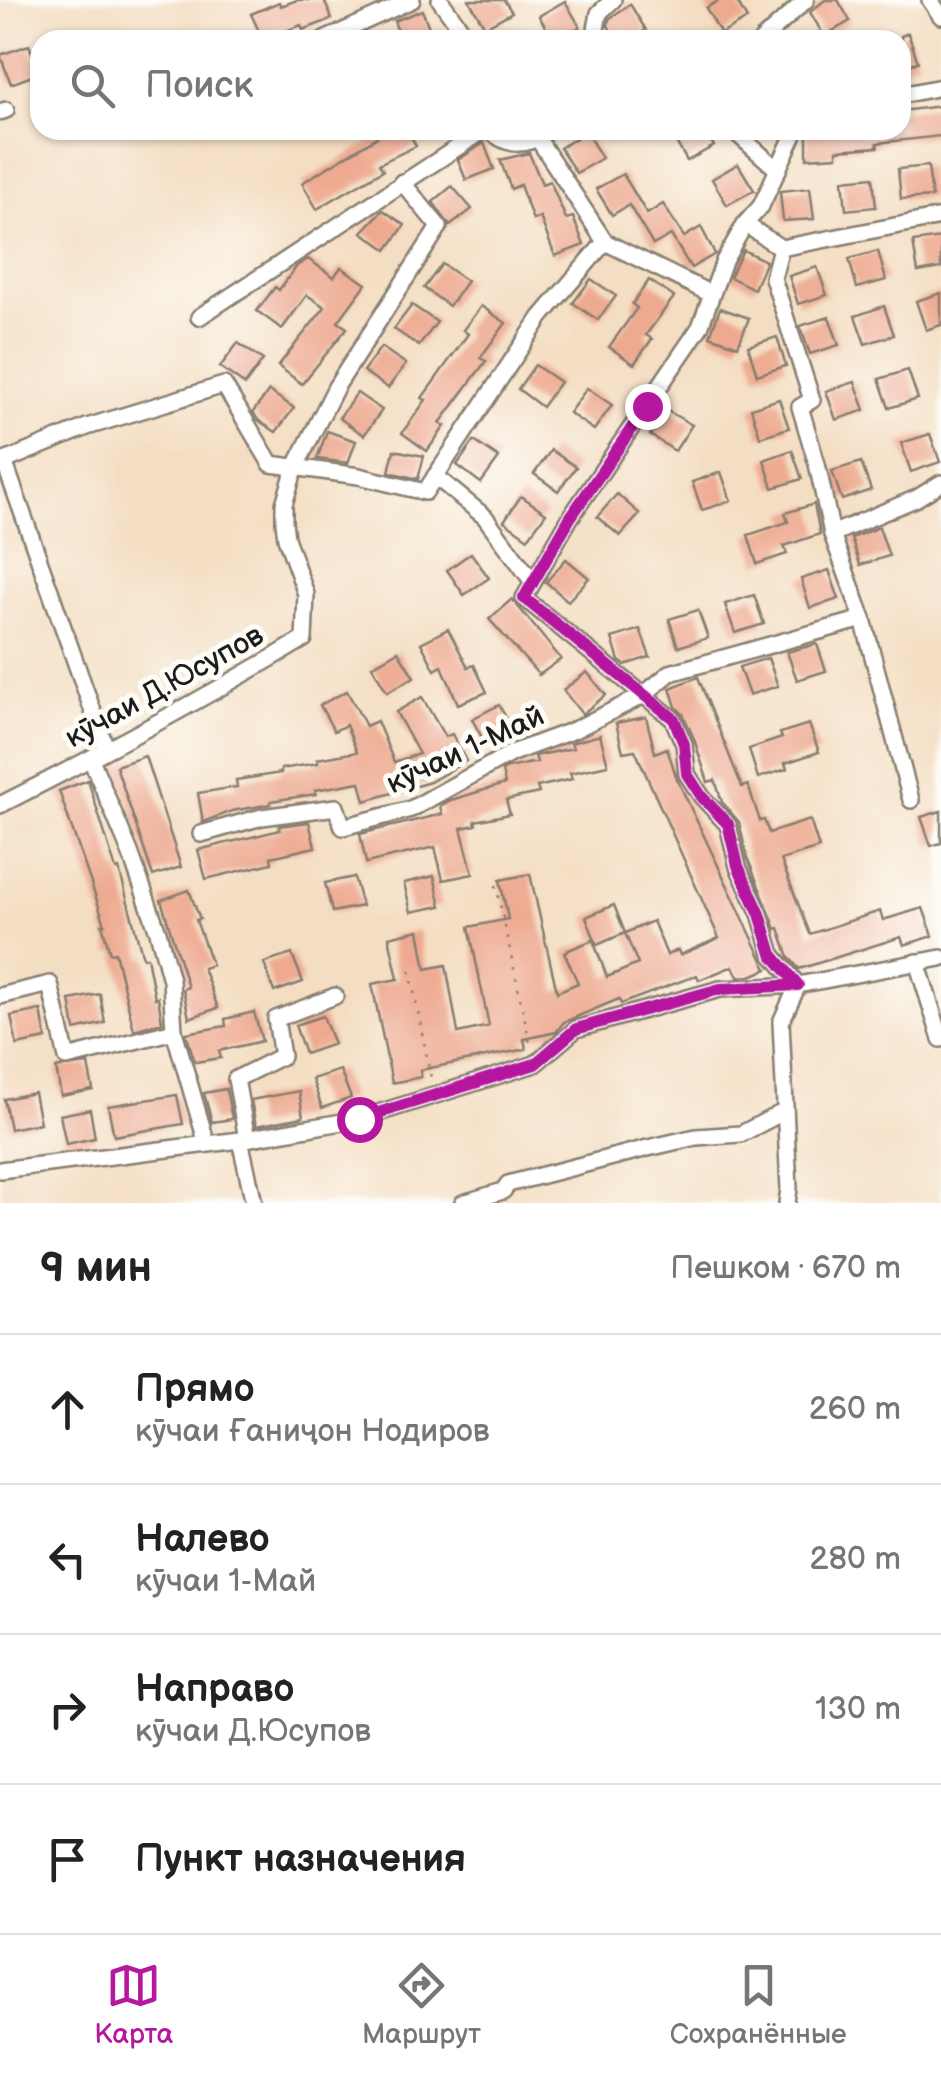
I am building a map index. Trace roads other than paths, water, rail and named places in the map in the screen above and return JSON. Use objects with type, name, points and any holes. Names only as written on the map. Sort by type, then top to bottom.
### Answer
[{"type":"street","points":[[346,30],[412,0]]},
{"type":"street","points":[[440,0],[462,30]]},
{"type":"street","points":[[596,30],[599,13],[613,0]]},
{"type":"street","points":[[773,30],[806,0]]},
{"type":"street","points":[[930,0],[941,16]]},
{"type":"street","points":[[911,93],[941,87]]},
{"type":"street","points":[[199,317],[471,140]]},
{"type":"street","points":[[505,140],[530,140]]},
{"type":"street","points":[[546,140],[606,242],[709,293]]},
{"type":"street","points":[[744,140],[778,170]]},
{"type":"street","points":[[792,140],[760,206],[745,224],[709,293],[700,327],[570,518],[524,598],[674,719],[684,744],[687,774],[728,824],[738,866],[760,914],[772,954],[798,985]]},
{"type":"street","name":"кӯчаи Д.Юсупов","points":[[0,805],[92,759],[304,639],[306,594],[286,538],[284,504],[295,468],[336,387],[439,227],[402,182]]},
{"type":"street","points":[[745,224],[781,248],[941,217]]},
{"type":"street","points":[[106,748],[2,462],[87,427],[224,384],[271,464],[359,476],[425,492],[540,317],[606,242]]},
{"type":"street","points":[[781,248],[773,278],[812,400],[800,407],[832,534],[862,620],[911,800]]},
{"type":"street","points":[[435,476],[485,517],[533,582]]},
{"type":"street","points":[[832,534],[941,484]]},
{"type":"street","name":"кӯчаи 1-Май","points":[[201,834],[262,817],[336,806],[344,827],[411,810],[512,753],[574,730],[642,696],[670,674],[862,620]]},
{"type":"street","points":[[92,759],[158,932],[172,980],[174,1031],[206,1144]]},
{"type":"street","points":[[0,1170],[243,1140],[359,1119],[535,1064],[576,1029],[720,989],[798,985],[941,958]]},
{"type":"street","points":[[917,962],[941,1039]]},
{"type":"street","points":[[0,996],[50,984],[67,1058],[174,1031]]},
{"type":"street","points":[[787,1203],[781,1022],[798,985]]},
{"type":"street","points":[[254,1203],[236,1079],[282,1056],[276,1019],[335,996]]},
{"type":"street","points":[[463,1203],[503,1192],[508,1184],[680,1141],[742,1134],[785,1112]]},
{"type":"street","points":[[508,1184],[512,1203]]}]
